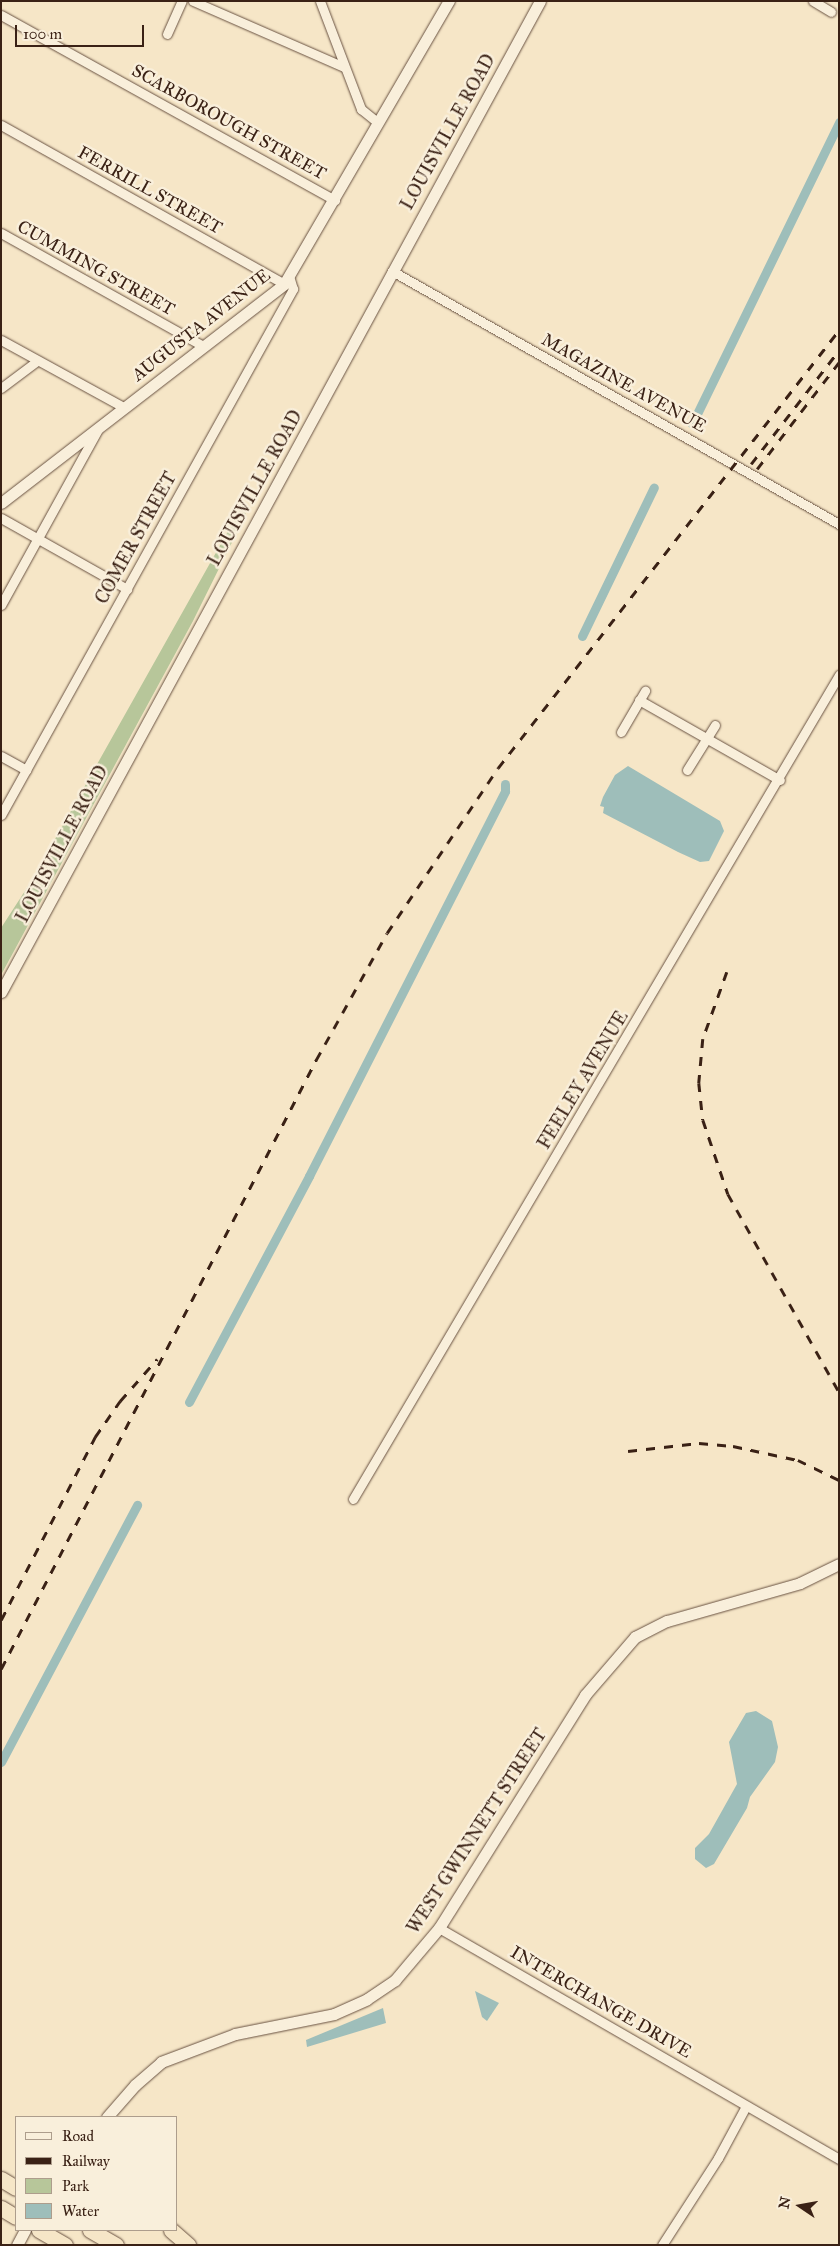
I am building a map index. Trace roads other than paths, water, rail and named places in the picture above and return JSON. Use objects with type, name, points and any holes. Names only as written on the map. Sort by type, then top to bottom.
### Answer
[{"type":"highway","points":[[1,2179],[15,2187]]},
{"type":"highway","points":[[1,2208],[15,2216]]},
{"type":"highway","points":[[92,2231],[116,2245]]},
{"type":"highway","points":[[172,2231],[188,2245]]},
{"type":"highway","points":[[45,2233],[65,2245]]},
{"type":"main road","name":"AUGUSTA AVENUE","points":[[1,503],[125,408],[286,280],[335,200],[448,1]]},
{"type":"main road","name":"LOUISVILLE ROAD","points":[[1,992],[540,1]]},
{"type":"main road","name":"WEST GWINNETT STREET","points":[[108,2116],[135,2085],[161,2062],[235,2034],[334,2014],[367,1999],[395,1980],[439,1928],[585,1695],[635,1637],[667,1621],[800,1583],[839,1564]]},
{"type":"main road","points":[[17,2245],[24,2231]]},
{"type":"street","points":[[167,34],[182,1]]},
{"type":"street","points":[[193,1],[344,66]]},
{"type":"street","points":[[320,1],[362,109],[378,123]]},
{"type":"street","points":[[814,1],[831,12]]},
{"type":"street","name":"SCARBOROUGH STREET","points":[[1,15],[335,200]]},
{"type":"street","name":"FERRILL STREET","points":[[1,124],[286,280]]},
{"type":"street","name":"CUMMING STREET","points":[[1,233],[201,346]]},
{"type":"street","name":"MAGAZINE AVENUE","points":[[392,271],[839,524]]},
{"type":"street","name":"COMER STREET","points":[[1,815],[293,289],[286,280]]},
{"type":"street","points":[[1,340],[125,408]]},
{"type":"street","points":[[1,388],[37,361]]},
{"type":"street","points":[[1,606],[98,429]]},
{"type":"street","points":[[1,518],[127,589]]},
{"type":"street","name":"FEELEY AVENUE","points":[[353,1499],[780,780],[839,675]]},
{"type":"street","points":[[621,732],[645,691]]},
{"type":"street","points":[[639,700],[780,780]]},
{"type":"street","points":[[687,770],[715,725]]},
{"type":"street","points":[[1,756],[26,770]]},
{"type":"street","name":"INTERCHANGE DRIVE","points":[[439,1928],[839,2159]]},
{"type":"street","points":[[662,2245],[718,2158],[746,2106]]},
{"type":"water","points":[[628,766],[720,821],[724,831],[709,861],[700,862],[603,813],[604,807],[600,806],[603,797],[615,775]]},
{"type":"water","points":[[756,1711],[772,1721],[778,1747],[775,1762],[750,1797],[747,1808],[714,1864],[706,1868],[695,1859],[695,1848],[709,1834],[737,1784],[729,1742],[746,1713]]},
{"type":"water","points":[[475,1991],[499,2003],[487,2021],[482,2017]]},
{"type":"water","points":[[383,2008],[386,2023],[307,2047],[306,2040]]},
{"type":"waterway","points":[[692,424],[839,122]]},
{"type":"waterway","points":[[582,636],[654,487]]},
{"type":"waterway","points":[[189,1402],[309,1176],[505,791],[505,784]]},
{"type":"waterway","points":[[1,1762],[137,1505]]},
{"type":"railway","points":[[1,1669],[316,1060],[387,933],[498,768],[839,330]]},
{"type":"railway","points":[[751,464],[839,350]]},
{"type":"railway","points":[[757,469],[839,362]]},
{"type":"railway","points":[[727,972],[703,1039],[699,1083],[703,1120],[728,1194],[839,1392]]},
{"type":"railway","points":[[1,1620],[95,1437],[120,1401],[157,1359]]},
{"type":"railway","points":[[628,1451],[699,1443],[733,1446],[798,1460],[839,1480]]}]
